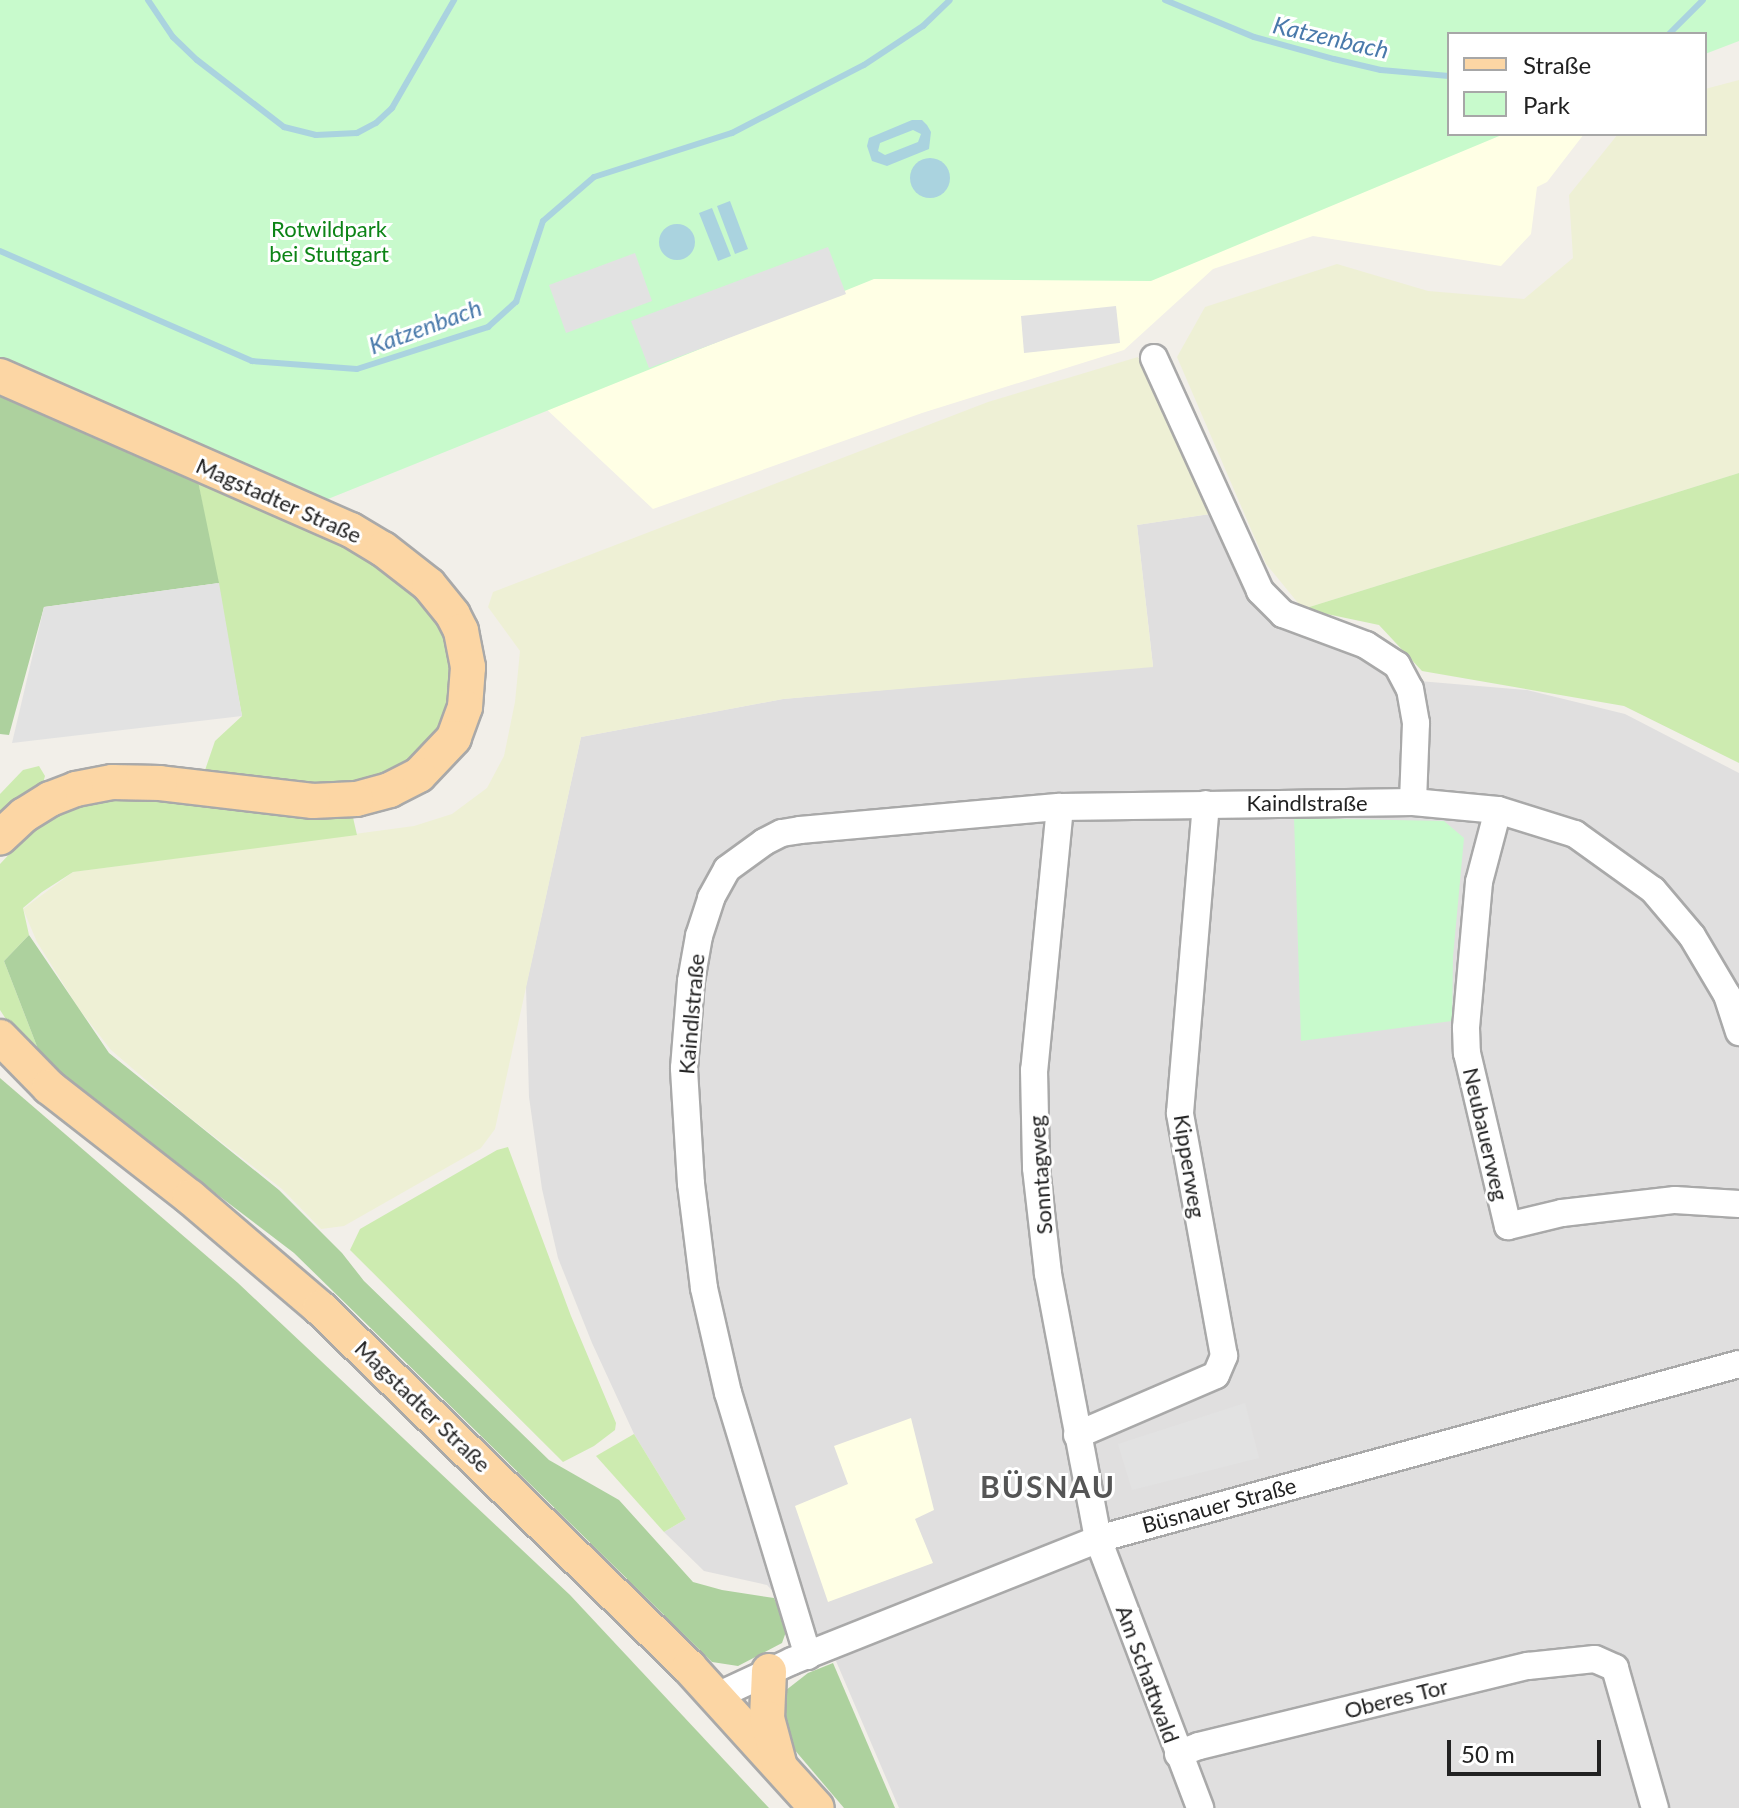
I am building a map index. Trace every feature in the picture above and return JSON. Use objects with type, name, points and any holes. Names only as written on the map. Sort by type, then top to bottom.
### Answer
[{"type":"main road","name":"Magstadter Straße","points":[[0,376],[351,530],[383,549],[416,573],[453,615],[461,631],[468,667],[465,707],[454,738],[442,755],[419,775],[390,790],[356,799],[313,801],[160,783],[112,782],[50,799],[24,815],[0,837]]},
{"type":"main road","name":"Magstadter Straße","points":[[0,1037],[49,1087],[190,1197],[320,1308],[717,1696],[817,1808]]},
{"type":"main road","points":[[769,1671],[767,1718],[780,1767]]},
{"type":"street","points":[[1154,358],[1260,591],[1283,614],[1366,645],[1397,665],[1410,689],[1416,723],[1413,802]]},
{"type":"street","name":"Kaindlstraße","points":[[808,1656],[728,1393],[704,1288],[691,1184],[684,1068],[691,981],[699,936],[711,898],[727,869],[782,833],[1060,807],[1413,802],[1498,810],[1575,834],[1653,890],[1692,936],[1727,995],[1739,1032]]},
{"type":"street","name":"Kipperweg","points":[[1077,1435],[1216,1375],[1224,1356],[1180,1113],[1206,804]]},
{"type":"street","name":"Sonntagweg","points":[[1060,807],[1034,1070],[1036,1168],[1048,1274],[1098,1539]]},
{"type":"street","name":"Neubauerweg","points":[[1498,810],[1479,882],[1466,1028],[1467,1053],[1508,1226],[1562,1213],[1675,1200],[1739,1204]]},
{"type":"street","name":"Büsnauer Straße","points":[[717,1696],[769,1671],[1098,1539],[1739,1364]]},
{"type":"street","name":"Am Schattwald","points":[[1098,1539],[1200,1808]]},
{"type":"street","name":"Oberes Tor","points":[[1178,1754],[1199,1746],[1528,1666],[1595,1659],[1615,1668],[1655,1808]]},
{"type":"shaded area","points":[[1739,80],[1739,473],[1303,609],[1266,564],[1177,357],[1205,307],[1337,264],[1428,291],[1524,299],[1573,258],[1569,195],[1616,136],[1707,136],[1707,88]]},
{"type":"shaded area","points":[[1447,134],[1582,136],[1547,182],[1537,187],[1531,234],[1501,266],[1313,236],[1213,269],[1124,350],[922,413],[653,509],[416,287]]},
{"type":"shaded area","points":[[828,247],[846,294],[649,368],[631,321]]},
{"type":"shaded area","points":[[635,253],[652,301],[566,333],[549,285]]},
{"type":"shaded area","points":[[1116,306],[1120,343],[1024,353],[1021,316]]},
{"type":"shaded area","points":[[1138,357],[1210,514],[1137,525],[1153,667],[783,699],[581,737],[495,1129],[481,1148],[344,1226],[321,1229],[282,1189],[189,1117],[111,1050],[79,1009],[37,942],[23,909],[73,872],[414,826],[452,814],[487,788],[504,756],[515,702],[520,651],[488,607],[493,592],[988,402]]},
{"type":"shaded area","points":[[1210,514],[1251,600],[1364,652],[1395,679],[1527,690],[1625,714],[1739,773],[1739,1808],[899,1808],[836,1661],[767,1585],[704,1571],[664,1532],[686,1519],[634,1434],[592,1343],[558,1258],[542,1189],[529,1097],[526,986],[581,737],[783,699],[1153,666],[1137,525]]},
{"type":"shaded area","points":[[219,583],[242,716],[12,743],[44,607]]},
{"type":"shaded area","points":[[1245,1403],[1259,1458],[1132,1490],[1118,1444]]},
{"type":"shaded area","points":[[911,1418],[934,1510],[915,1519],[933,1563],[828,1602],[795,1506],[848,1484],[834,1446]]},
{"type":"green space","name":"Rotwildpark bei Stuttgart","points":[[0,0],[1739,0],[1739,41],[1707,53],[1707,32],[1447,32],[1447,136],[1499,136],[1151,281],[874,279],[323,501],[0,361]]},
{"type":"green space","points":[[0,391],[197,476],[219,583],[44,607],[9,735],[0,734]]},
{"type":"green space","points":[[1739,473],[1739,763],[1624,706],[1422,671],[1379,625],[1303,609]]},
{"type":"green space","points":[[197,476],[346,542],[412,588],[441,625],[450,651],[454,681],[444,724],[409,766],[383,778],[332,788],[204,773],[215,741],[242,716]]},
{"type":"green space","points":[[39,766],[45,776],[43,783],[0,814],[0,794],[23,770]]},
{"type":"green space","points":[[127,798],[352,813],[357,835],[73,872],[42,892],[23,908],[29,935],[4,961],[43,1062],[15,1033],[0,1010],[0,864],[33,829],[60,812],[97,801]]},
{"type":"green space","points":[[1294,818],[1444,821],[1464,838],[1453,957],[1452,1021],[1301,1041]]},
{"type":"green space","points":[[29,935],[109,1053],[279,1190],[342,1253],[364,1281],[549,1460],[619,1500],[693,1582],[774,1598],[787,1629],[782,1643],[738,1666],[712,1662],[294,1253],[43,1062],[4,961]]},
{"type":"green space","points":[[0,1078],[238,1283],[570,1595],[769,1808],[0,1808]]},
{"type":"green space","points":[[508,1147],[571,1316],[616,1423],[615,1430],[594,1446],[563,1462],[350,1250],[360,1229],[497,1150]]},
{"type":"green space","points":[[634,1434],[686,1519],[664,1532],[596,1456]]},
{"type":"green space","points":[[833,1663],[895,1808],[844,1808],[782,1735],[781,1694],[808,1673]]},
{"type":"water","points":[[912,120],[922,120],[931,132],[929,149],[887,166],[872,161],[867,146],[869,138]],"holes":[[[913,130],[921,134],[918,142],[885,155],[878,151],[880,143]]]},
{"type":"water","points":[[930,158],[944,164],[950,178],[944,192],[930,198],[916,192],[910,178],[916,164]]},
{"type":"water","points":[[730,201],[748,249],[735,254],[717,206]]},
{"type":"water","points":[[712,208],[731,256],[718,261],[699,213]]},
{"type":"water","points":[[677,224],[690,229],[695,242],[690,255],[677,260],[664,255],[659,242],[664,229]]},
{"type":"waterway","points":[[148,0],[173,37],[197,60],[284,127],[316,135],[357,133],[376,123],[392,108],[454,0]]},
{"type":"waterway","name":"Katzenbach","points":[[0,251],[252,361],[357,369],[488,327],[516,302],[543,221],[594,177],[732,133],[864,65],[923,26],[950,0]]},
{"type":"waterway","name":"Katzenbach","points":[[1165,0],[1254,37],[1334,59],[1381,70],[1447,76]]},
{"type":"waterway","name":"Katzenbach","points":[[1671,32],[1703,0]]},
{"type":"district","name":"BÜSNAU","points":[[1048,1486]]}]
